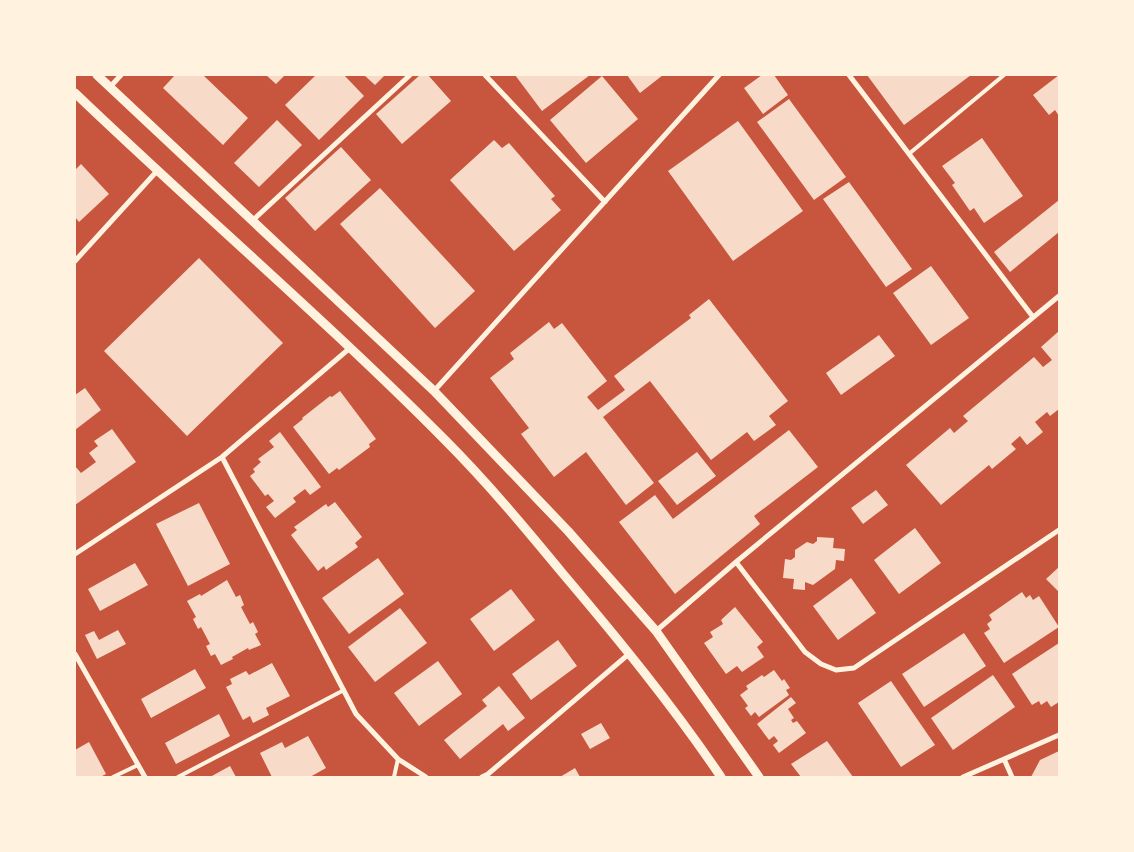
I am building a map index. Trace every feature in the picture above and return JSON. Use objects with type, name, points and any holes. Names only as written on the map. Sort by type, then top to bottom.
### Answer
[{"type":"street","points":[[96,75],[434,391],[568,531],[656,631],[759,777]]},
{"type":"street","points":[[110,87],[121,75]]},
{"type":"street","points":[[252,221],[410,75]]},
{"type":"street","points":[[485,75],[605,202]]},
{"type":"street","points":[[434,391],[719,75]]},
{"type":"street","points":[[849,75],[1033,317]]},
{"type":"street","points":[[75,93],[350,348],[453,448],[527,530],[630,653],[693,736],[721,777]]},
{"type":"street","points":[[75,261],[157,171]]},
{"type":"street","points":[[656,631],[736,562],[1059,296]]},
{"type":"street","points":[[75,554],[222,456],[350,348]]},
{"type":"street","points":[[222,456],[356,714],[398,759],[426,777]]},
{"type":"street","points":[[736,562],[805,652],[821,664],[836,670],[854,668],[1059,530]]},
{"type":"street","points":[[482,777],[488,774],[630,653]]},
{"type":"street","points":[[75,654],[145,777]]},
{"type":"street","points":[[962,777],[1059,735]]},
{"type":"street","points":[[1004,759],[1012,777]]},
{"type":"lane","points":[[910,154],[1004,75]]},
{"type":"lane","points":[[178,777],[344,690]]},
{"type":"lane","points":[[394,777],[398,759]]},
{"type":"lane","points":[[113,777],[138,765]]},
{"type":"building","points":[[175,75],[203,75],[248,118],[223,145],[163,88]]},
{"type":"building","points":[[266,75],[285,75],[276,84]]},
{"type":"building","points":[[316,75],[344,75],[364,96],[319,140],[285,105]]},
{"type":"building","points":[[364,75],[385,75],[375,85]]},
{"type":"building","points":[[420,75],[428,75],[451,101],[402,144],[376,114]]},
{"type":"building","points":[[515,75],[590,75],[542,111]]},
{"type":"building","points":[[627,75],[663,75],[640,93]]},
{"type":"building","points":[[762,75],[774,75],[788,95],[763,114],[744,88]]},
{"type":"building","points":[[867,75],[971,75],[904,125]]},
{"type":"building","points":[[1059,75],[1059,116],[1055,110],[1049,115],[1033,95]]},
{"type":"building","points":[[602,76],[638,119],[586,163],[550,120]]},
{"type":"building","points":[[789,99],[846,177],[814,200],[757,122]]},
{"type":"building","points":[[277,120],[302,145],[259,187],[234,163]]},
{"type":"building","points":[[738,121],[803,211],[733,261],[668,171]]},
{"type":"building","points":[[982,138],[1023,196],[984,223],[974,208],[970,211],[952,185],[955,183],[942,166]]},
{"type":"building","points":[[494,140],[502,148],[509,143],[555,196],[551,199],[561,210],[514,251],[450,180]]},
{"type":"building","points":[[341,147],[371,180],[315,231],[285,198]]},
{"type":"building","points":[[81,164],[109,194],[79,222],[75,217],[75,170]]},
{"type":"building","points":[[849,182],[912,269],[886,287],[823,199]]},
{"type":"building","points":[[380,188],[475,291],[435,328],[340,224]]},
{"type":"building","points":[[1059,200],[1059,232],[1010,272],[994,252]]},
{"type":"building","points":[[199,258],[283,343],[187,436],[104,351]]},
{"type":"building","points":[[931,266],[969,318],[931,345],[893,293]]},
{"type":"building","points":[[709,299],[788,401],[769,416],[776,425],[754,441],[747,432],[711,460],[650,381],[603,417],[654,483],[626,505],[586,452],[554,477],[521,434],[529,428],[490,378],[514,359],[510,353],[549,322],[554,329],[562,323],[607,381],[587,397],[598,410],[625,390],[614,376],[691,318],[689,315]]},
{"type":"building","points":[[1059,331],[1059,409],[1050,416],[1047,412],[1035,422],[1043,432],[1027,445],[1020,436],[1011,444],[1016,449],[992,469],[989,465],[941,505],[906,465],[950,428],[954,433],[968,421],[963,416],[1034,357],[1043,367],[1052,360],[1041,347]]},
{"type":"building","points":[[879,335],[895,356],[841,395],[826,373]]},
{"type":"building","points":[[85,388],[101,410],[75,430],[75,395]]},
{"type":"building","points":[[340,391],[376,439],[369,444],[370,447],[339,470],[337,468],[329,474],[293,427],[330,396],[332,397]]},
{"type":"building","points":[[112,429],[136,462],[75,505],[75,466],[81,473],[96,462],[89,453],[98,446],[94,441]]},
{"type":"building","points":[[789,430],[818,467],[754,516],[760,524],[675,594],[619,522],[655,495],[673,519]]},
{"type":"building","points":[[280,432],[321,487],[310,495],[305,489],[293,498],[296,502],[275,518],[266,507],[274,501],[268,494],[265,496],[250,476],[255,472],[253,469],[261,462],[258,459],[274,447],[269,441]]},
{"type":"building","points":[[697,452],[716,476],[677,505],[658,481]]},
{"type":"building","points":[[876,490],[888,505],[863,524],[851,508]]},
{"type":"building","points":[[335,502],[362,537],[355,543],[358,547],[326,570],[324,566],[318,571],[291,535],[297,530],[294,527],[326,504],[328,507]]},
{"type":"building","points":[[199,503],[230,564],[188,586],[156,524]]},
{"type":"building","points":[[915,528],[941,563],[899,594],[874,560]]},
{"type":"building","points":[[817,537],[834,538],[833,548],[845,549],[844,561],[836,560],[835,569],[813,585],[805,582],[805,590],[793,589],[794,579],[783,578],[785,559],[791,560],[795,557],[795,550],[807,542],[813,544],[817,541]]},
{"type":"building","points":[[378,558],[404,594],[349,634],[322,598]]},
{"type":"building","points":[[135,563],[148,585],[100,611],[88,589]]},
{"type":"building","points":[[1059,567],[1059,592],[1046,579]]},
{"type":"building","points":[[851,578],[876,613],[838,640],[813,606]]},
{"type":"building","points":[[227,580],[236,597],[240,595],[244,605],[241,607],[250,624],[253,622],[258,632],[255,634],[261,645],[249,650],[248,648],[221,665],[215,654],[211,656],[206,646],[210,644],[201,627],[198,629],[193,619],[196,617],[187,601],[200,594],[201,596]]},
{"type":"building","points":[[511,589],[535,620],[494,651],[470,619]]},
{"type":"building","points":[[1022,592],[1026,598],[1030,595],[1033,600],[1039,596],[1059,627],[1004,663],[984,633],[990,629],[987,624],[992,620],[989,615]]},
{"type":"building","points":[[735,607],[763,642],[757,647],[764,657],[742,672],[737,666],[726,674],[704,643],[713,637],[710,632],[723,624],[721,620]]},
{"type":"building","points":[[400,608],[427,643],[375,682],[348,647]]},
{"type":"building","points":[[118,630],[126,644],[97,659],[85,635],[94,631],[99,640]]},
{"type":"building","points":[[964,633],[986,666],[924,707],[902,674]]},
{"type":"building","points":[[558,640],[577,666],[531,700],[512,674]]},
{"type":"building","points":[[1059,643],[1059,702],[1051,707],[1047,701],[1041,705],[1039,701],[1032,705],[1012,674]]},
{"type":"building","points":[[438,661],[462,694],[419,726],[394,693]]},
{"type":"building","points":[[272,663],[290,696],[266,708],[269,715],[253,723],[250,716],[243,720],[226,687],[232,684],[230,679],[246,671],[249,675]]},
{"type":"building","points":[[195,669],[206,688],[151,718],[141,699]]},
{"type":"building","points":[[774,670],[790,688],[786,690],[789,695],[759,717],[755,712],[751,716],[745,708],[748,706],[740,695],[748,689],[746,686],[762,675],[764,677]]},
{"type":"building","points":[[993,675],[1015,707],[953,750],[931,718]]},
{"type":"building","points":[[891,681],[935,745],[901,767],[858,703]]},
{"type":"building","points":[[499,686],[525,718],[508,731],[503,724],[460,759],[444,740],[487,706],[482,700]]},
{"type":"building","points":[[791,697],[796,703],[788,709],[794,718],[791,720],[793,723],[797,721],[806,733],[779,753],[773,745],[778,741],[774,736],[769,740],[757,724]]},
{"type":"building","points":[[219,714],[230,736],[176,764],[165,743]]},
{"type":"building","points":[[601,723],[610,738],[590,749],[581,734]]},
{"type":"building","points":[[308,736],[326,768],[310,777],[272,777],[260,753],[282,742],[285,748]]},
{"type":"building","points":[[827,741],[853,777],[801,777],[791,764]]},
{"type":"building","points":[[89,742],[106,774],[100,777],[75,777],[75,750]]},
{"type":"building","points":[[1059,751],[1059,777],[1031,777],[1040,760]]},
{"type":"building","points":[[230,766],[236,777],[210,777]]},
{"type":"building","points":[[575,768],[580,777],[560,777]]}]
